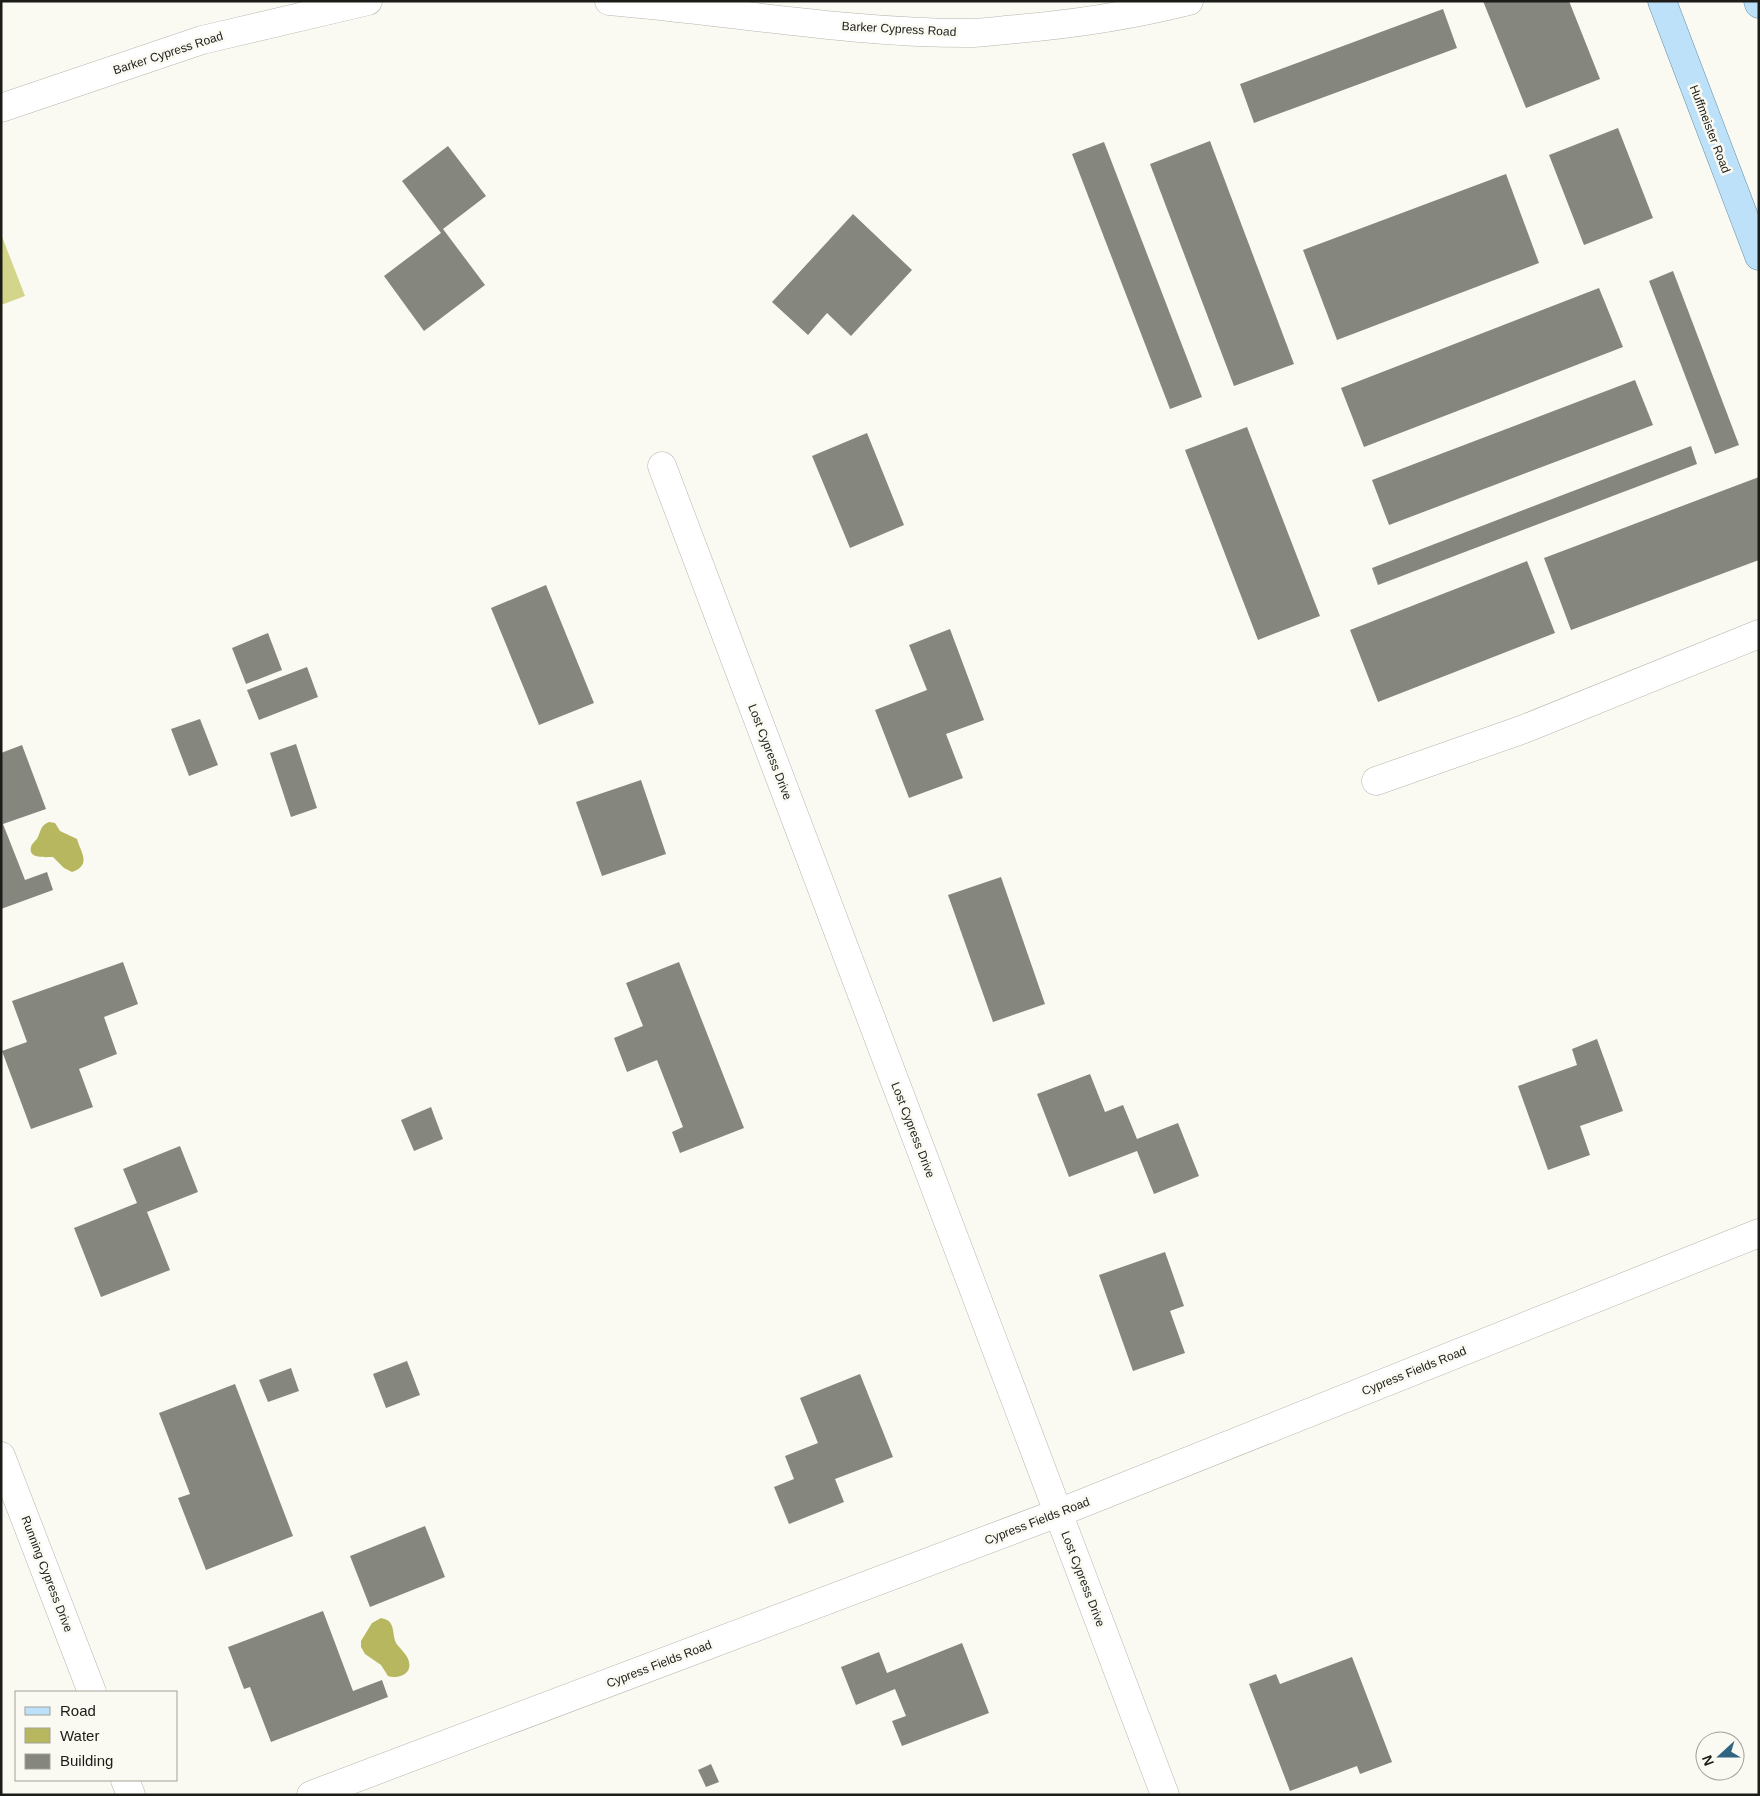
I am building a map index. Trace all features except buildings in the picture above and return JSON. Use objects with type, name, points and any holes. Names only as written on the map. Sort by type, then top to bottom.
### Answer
[{"type":"main road","name":"Huffmeister Road","points":[[1662,1],[1759,256]]},
{"type":"street","name":"Barker Cypress Road","points":[[1,108],[202,40],[368,1]]},
{"type":"street","name":"Barker Cypress Road","points":[[609,1],[889,30],[970,33],[1058,26],[1097,10],[1189,1]]},
{"type":"street","name":"Lost Cypress Drive","points":[[662,466],[1165,1795]]},
{"type":"street","points":[[1376,781],[1524,729],[1759,634]]},
{"type":"street","name":"Cypress Fields Road","points":[[311,1795],[1058,1513],[1759,1233]]},
{"type":"street","name":"Running Cypress Drive","points":[[1,1456],[92,1691]]},
{"type":"street","points":[[125,1781],[131,1795]]},
{"type":"green space","points":[[1,234],[25,296],[1,305]]},
{"type":"water","points":[[49,822],[55,823],[60,831],[77,839],[84,858],[82,866],[78,869],[72,872],[64,868],[53,857],[32,854],[32,846],[43,826]]},
{"type":"water","points":[[381,1618],[390,1623],[396,1643],[408,1659],[408,1670],[403,1675],[396,1677],[388,1676],[381,1665],[365,1654],[361,1647],[361,1641],[372,1623]]}]
